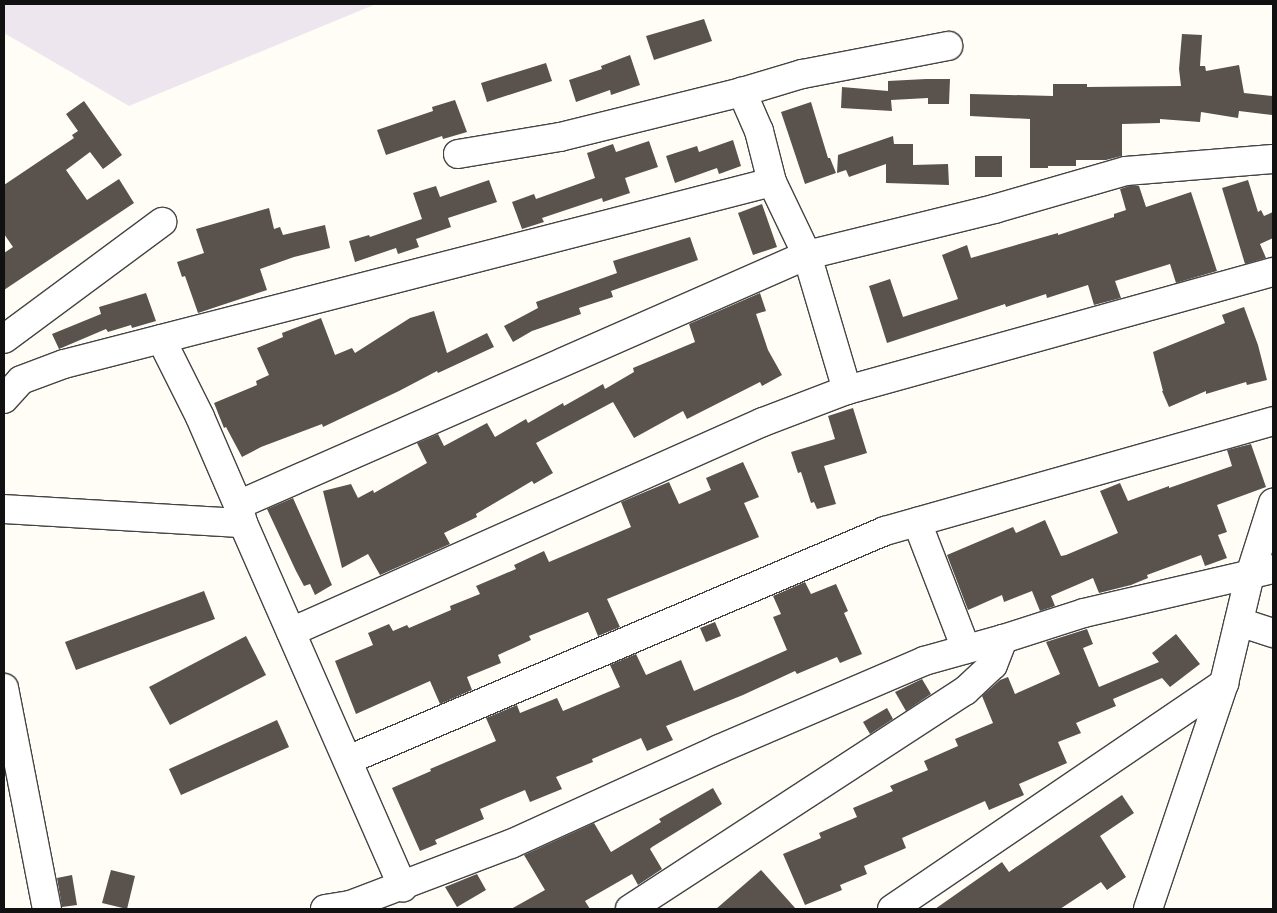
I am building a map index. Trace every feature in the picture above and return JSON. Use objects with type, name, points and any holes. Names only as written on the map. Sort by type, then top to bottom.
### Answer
[{"type":"street","points":[[458,154],[560,138],[742,92],[802,74],[948,46]]},
{"type":"street","points":[[742,92],[758,131],[772,182],[807,255],[847,390]]},
{"type":"street","points":[[4,508],[240,514],[807,255],[994,209],[1126,170],[1273,159]]},
{"type":"street","points":[[9,381],[64,364],[772,182]]},
{"type":"street","points":[[4,339],[162,222]]},
{"type":"street","points":[[291,632],[763,422],[847,390],[1273,272]]},
{"type":"street","points":[[161,339],[200,417],[240,514],[403,887]]},
{"type":"street","points":[[348,760],[885,532],[1273,420]]},
{"type":"street","points":[[1147,908],[1224,683],[1239,622],[1262,572],[1273,503]]},
{"type":"street","points":[[917,522],[966,648]]},
{"type":"street","points":[[341,908],[403,887],[511,844],[720,749],[915,664],[966,648],[1002,640],[1084,614],[1262,572]]},
{"type":"street","points":[[1239,622],[1273,634]]},
{"type":"street","points":[[630,909],[965,691],[993,665],[1002,640]]},
{"type":"street","points":[[892,909],[1224,683]]},
{"type":"street","points":[[4,688],[47,909]]},
{"type":"shaded area","points":[[4,4],[376,4],[129,106],[4,33]]},
{"type":"building","points":[[704,19],[712,41],[654,60],[646,36]]},
{"type":"building","points":[[1182,34],[1202,35],[1200,66],[1205,66],[1206,71],[1239,65],[1244,93],[1273,96],[1273,115],[1239,111],[1238,118],[1201,112],[1200,122],[1160,119],[1160,123],[1122,124],[1122,156],[1106,160],[1076,160],[1076,166],[1048,166],[1048,168],[1030,168],[1030,119],[970,116],[970,94],[1053,96],[1053,84],[1087,84],[1087,87],[1181,86],[1179,69]]},
{"type":"building","points":[[630,55],[640,85],[611,95],[610,90],[576,102],[569,80],[602,69],[601,66]]},
{"type":"building","points":[[546,63],[552,81],[487,102],[481,83]]},
{"type":"building","points":[[950,79],[949,104],[928,104],[928,98],[891,100],[892,111],[841,108],[842,87],[888,91],[888,81]]},
{"type":"building","points":[[455,100],[467,132],[443,139],[442,136],[386,155],[377,130],[433,111],[432,107]]},
{"type":"building","points":[[84,101],[122,155],[103,169],[90,152],[66,170],[87,200],[119,179],[134,203],[4,290],[4,253],[13,247],[4,234],[4,185],[74,138],[72,135],[78,131],[66,114]]},
{"type":"building","points":[[811,102],[828,158],[830,158],[836,173],[805,184],[781,112]]},
{"type":"building","points":[[893,136],[894,144],[913,144],[913,165],[948,164],[949,185],[886,183],[886,164],[849,177],[846,170],[837,173],[838,155]]},
{"type":"building","points":[[733,140],[741,166],[719,174],[717,168],[675,183],[666,156],[697,146],[699,152]]},
{"type":"building","points":[[649,141],[658,167],[625,178],[630,193],[603,202],[602,198],[542,218],[544,222],[522,229],[512,202],[534,194],[536,199],[595,178],[587,153],[613,144],[616,152]]},
{"type":"building","points":[[975,156],[1002,156],[1002,177],[975,177]]},
{"type":"building","points":[[489,180],[497,202],[448,218],[451,227],[416,239],[419,247],[398,254],[396,248],[355,262],[349,241],[369,235],[370,237],[422,219],[413,193],[436,186],[440,197]]},
{"type":"building","points":[[1248,180],[1258,212],[1261,210],[1264,216],[1273,212],[1273,238],[1260,244],[1266,258],[1245,264],[1222,188]]},
{"type":"building","points":[[1129,186],[1139,186],[1146,207],[1191,192],[1217,271],[1176,283],[1170,264],[1115,281],[1121,298],[1094,305],[1088,285],[1047,298],[1046,294],[1006,307],[1005,304],[887,343],[869,286],[890,279],[903,317],[958,299],[942,255],[967,245],[971,258],[1058,233],[1058,235],[1114,217],[1114,214],[1126,210],[1120,189]]},
{"type":"building","points":[[762,204],[777,247],[753,255],[738,213]]},
{"type":"building","points":[[269,208],[274,229],[280,227],[283,235],[325,225],[330,248],[294,257],[260,269],[267,290],[198,313],[185,276],[182,277],[177,262],[204,253],[196,229]]},
{"type":"building","points":[[690,237],[698,260],[611,291],[613,297],[579,308],[581,314],[532,331],[513,342],[504,326],[538,308],[536,302],[617,273],[613,261]]},
{"type":"building","points":[[146,293],[156,321],[132,328],[131,325],[108,332],[106,329],[59,349],[52,334],[101,314],[99,307]]},
{"type":"building","points":[[760,293],[766,311],[756,314],[768,350],[782,375],[762,386],[760,382],[687,419],[683,411],[634,438],[613,402],[536,443],[553,473],[534,484],[532,481],[476,514],[477,517],[444,533],[450,544],[380,575],[368,554],[342,568],[323,491],[351,484],[358,498],[373,490],[374,493],[427,463],[417,443],[438,434],[444,446],[487,423],[495,437],[526,419],[528,423],[563,403],[564,406],[603,384],[605,389],[634,372],[633,368],[695,342],[689,324]]},
{"type":"building","points":[[1244,307],[1258,345],[1267,380],[1247,385],[1246,382],[1206,394],[1206,391],[1169,407],[1162,391],[1153,352],[1225,323],[1222,315]]},
{"type":"building","points":[[434,311],[447,353],[487,333],[494,347],[438,373],[437,371],[323,427],[322,424],[261,447],[242,457],[226,427],[224,428],[214,403],[257,385],[256,381],[269,375],[257,348],[283,337],[282,333],[321,318],[335,355],[352,348],[355,353],[410,318]]},
{"type":"building","points":[[853,408],[867,453],[824,466],[836,504],[817,509],[814,502],[811,503],[801,472],[798,473],[791,452],[835,439],[828,416]]},
{"type":"building","points":[[1251,444],[1266,487],[1217,505],[1227,532],[1218,535],[1227,558],[1205,566],[1201,555],[1147,575],[1148,578],[1131,585],[1099,593],[1093,578],[1051,596],[1055,606],[1040,611],[1032,591],[1004,602],[1002,595],[968,610],[947,555],[1013,527],[1016,533],[1045,520],[1061,556],[1066,555],[1118,533],[1100,491],[1120,483],[1128,501],[1232,466],[1227,450]]},
{"type":"building","points":[[743,462],[759,497],[744,503],[759,537],[607,599],[620,627],[598,636],[588,612],[529,636],[531,640],[498,655],[501,663],[467,677],[472,690],[440,704],[430,681],[356,714],[335,661],[373,645],[368,633],[389,624],[393,631],[407,625],[409,628],[451,610],[450,606],[480,594],[476,586],[516,569],[514,565],[544,551],[549,562],[631,527],[621,502],[669,482],[679,504],[711,490],[706,478]]},
{"type":"building","points":[[293,498],[332,585],[315,595],[310,584],[304,586],[267,509]]},
{"type":"building","points":[[805,582],[811,594],[836,584],[848,611],[844,613],[862,654],[840,663],[837,657],[797,674],[795,671],[743,695],[666,726],[673,740],[647,751],[641,738],[592,759],[593,762],[556,777],[562,789],[530,802],[525,790],[480,809],[484,819],[435,840],[437,844],[420,851],[392,788],[431,771],[430,769],[496,741],[486,718],[517,705],[520,713],[557,698],[563,711],[620,687],[610,665],[636,654],[646,675],[681,660],[694,691],[787,650],[773,617],[781,614],[773,596]]},
{"type":"building","points":[[204,591],[215,619],[76,670],[65,642]]},
{"type":"building","points":[[715,622],[721,636],[706,642],[700,628]]},
{"type":"building","points":[[1087,629],[1093,644],[1083,648],[1099,687],[1159,662],[1152,653],[1176,634],[1200,664],[1170,687],[1162,678],[1113,699],[1116,706],[1076,723],[1081,733],[1058,742],[1067,763],[1019,784],[1024,795],[989,810],[985,801],[902,838],[906,848],[864,866],[867,874],[840,885],[842,890],[805,905],[783,854],[821,838],[819,833],[857,817],[853,808],[893,791],[890,786],[928,770],[924,761],[958,746],[955,739],[993,723],[982,696],[1000,680],[1008,677],[1015,694],[1060,674],[1046,642]]},
{"type":"building","points":[[246,636],[266,675],[170,725],[149,687]]},
{"type":"building","points":[[922,679],[931,694],[906,711],[895,692]]},
{"type":"building","points":[[887,708],[893,719],[870,734],[863,722]]},
{"type":"building","points":[[277,720],[289,747],[181,795],[169,769]]},
{"type":"building","points":[[713,788],[722,804],[652,847],[650,849],[662,869],[638,885],[632,874],[585,901],[590,909],[511,909],[545,890],[524,855],[594,823],[611,852],[661,822],[659,819]]},
{"type":"building","points":[[1122,795],[1134,813],[1100,836],[1126,877],[1107,890],[1101,882],[1060,909],[935,909],[1002,862],[1009,872]]},
{"type":"building","points":[[111,870],[135,876],[127,909],[102,903]]},
{"type":"building","points":[[761,870],[796,909],[716,909]]},
{"type":"building","points":[[477,874],[486,890],[457,907],[445,887]]},
{"type":"building","points":[[72,875],[77,905],[62,907],[57,878]]}]
